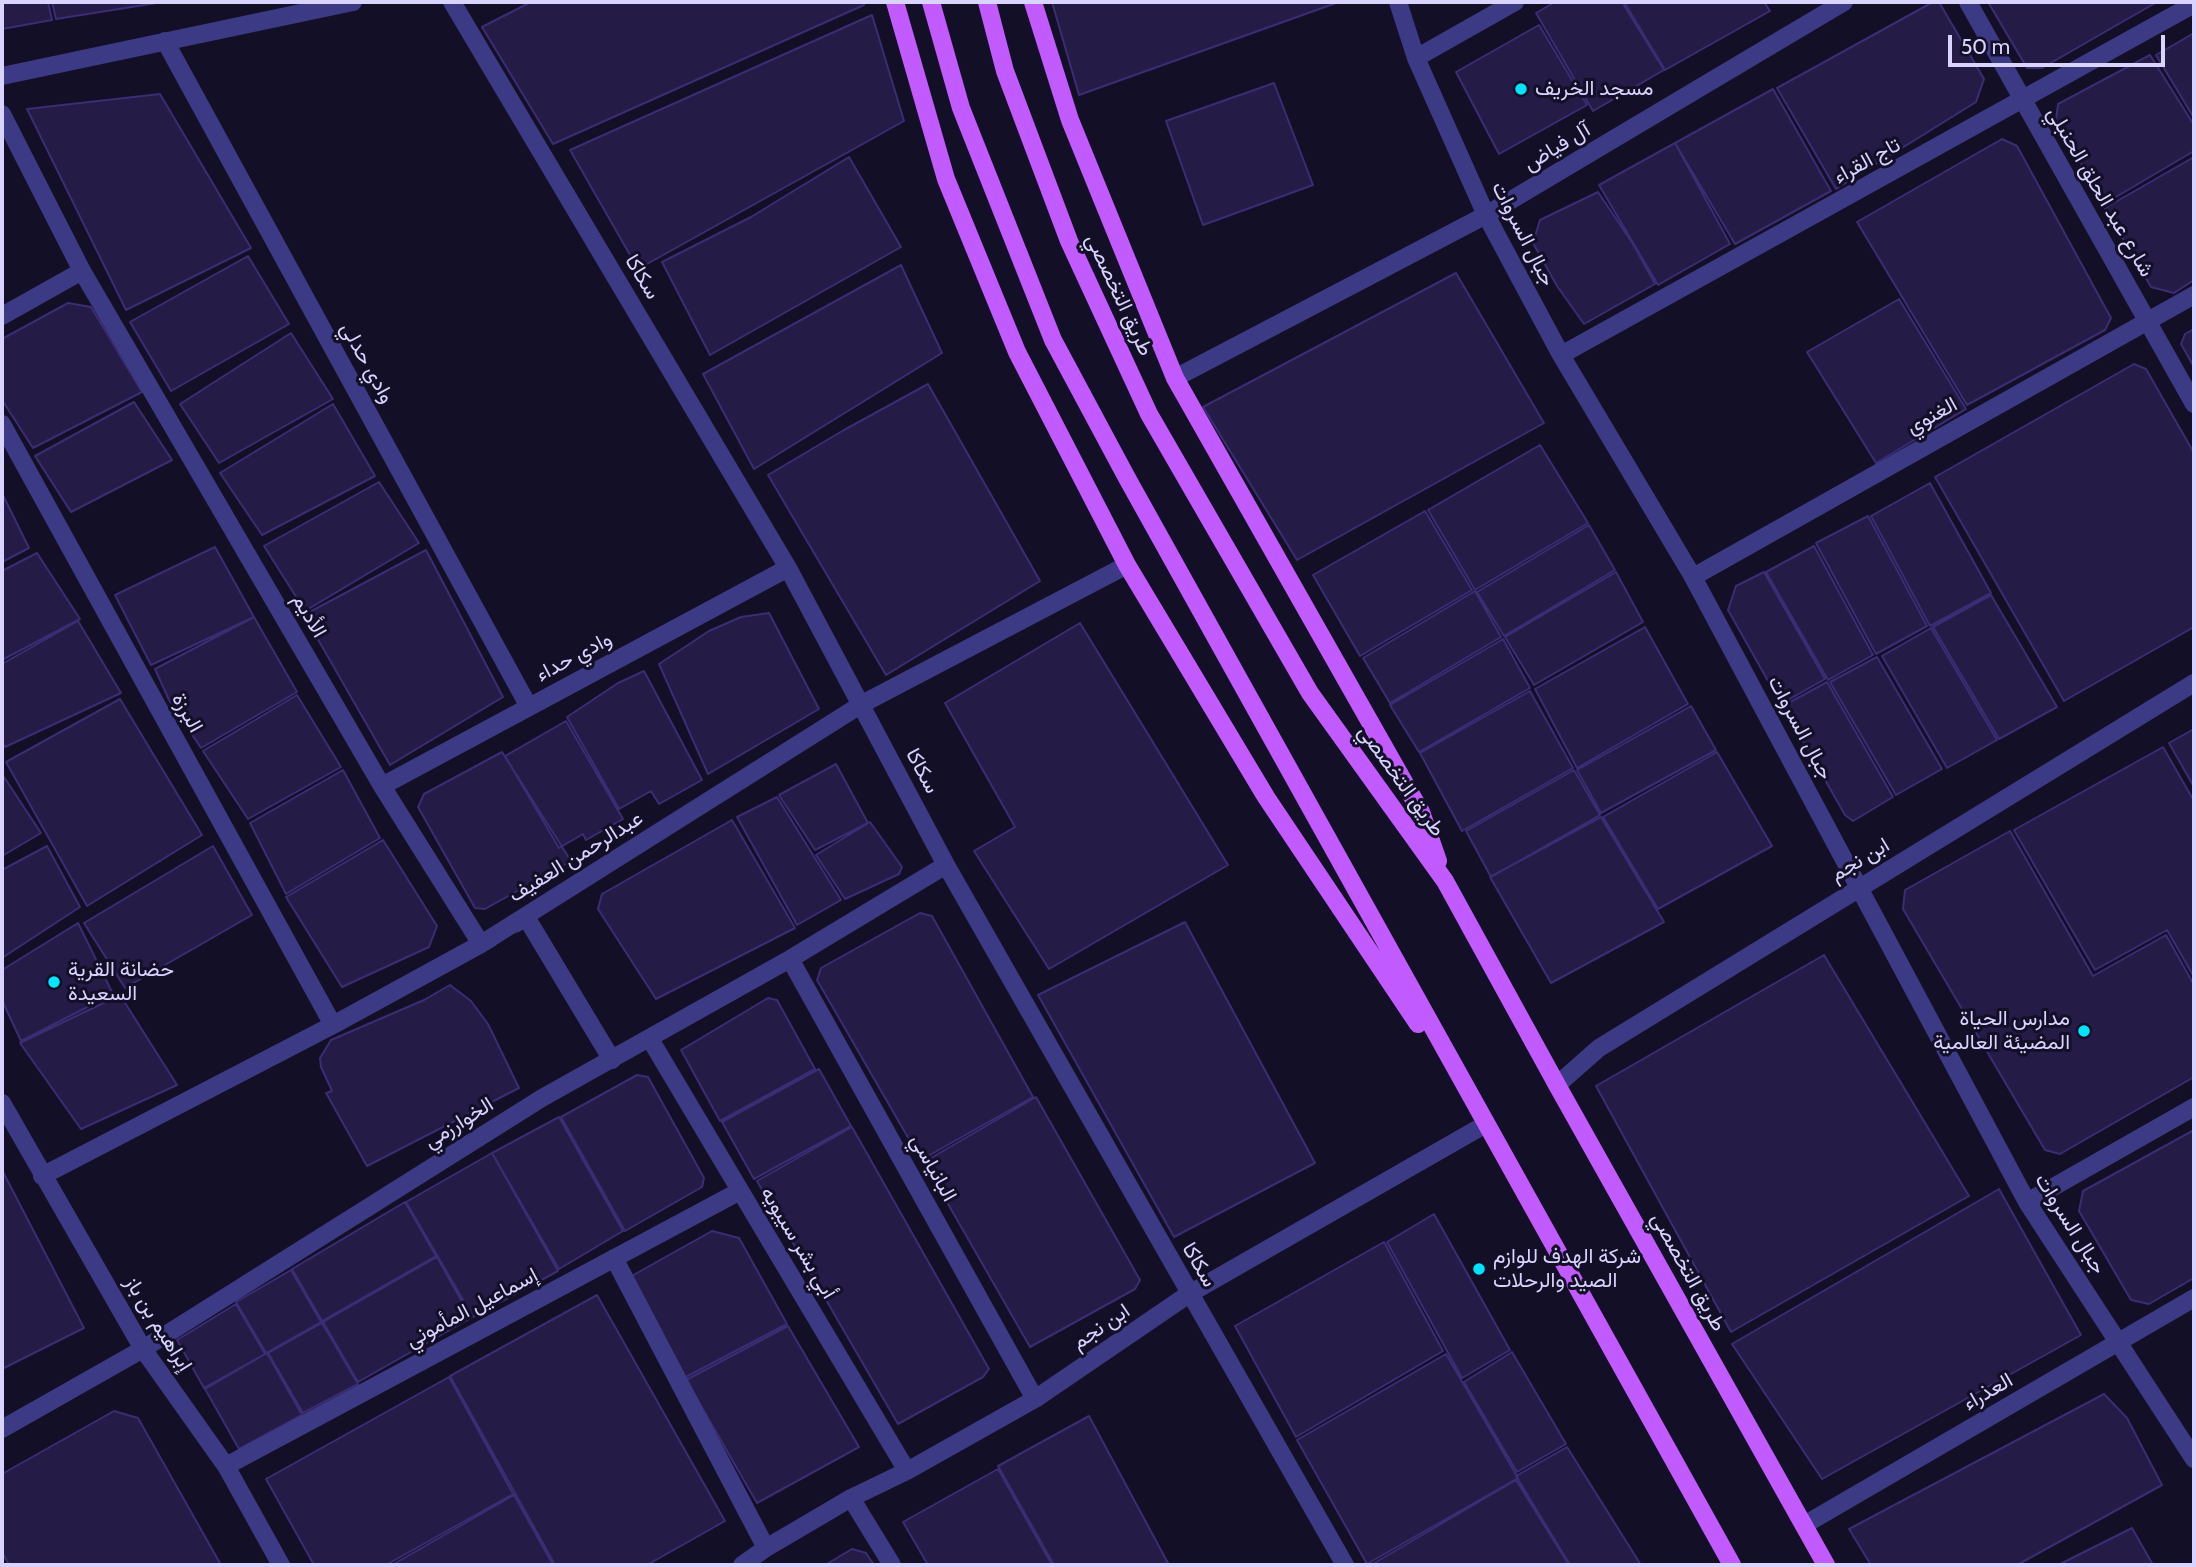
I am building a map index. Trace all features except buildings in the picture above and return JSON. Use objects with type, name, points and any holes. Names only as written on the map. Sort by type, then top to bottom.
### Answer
[{"type":"main road","points":[[895,2],[946,179],[1017,352],[1127,565],[1265,797],[1486,1125]]},
{"type":"main road","points":[[930,2],[961,108],[1053,340],[1127,478],[1732,1565]]},
{"type":"main road","name":"طريق التخصصي","points":[[987,2],[1005,71],[1069,241],[1149,414],[1310,693],[1445,881],[1826,1565]]},
{"type":"main road","points":[[1033,2],[1070,120],[1175,378],[1421,812],[1445,881]]},
{"type":"street","points":[[2,76],[353,2]]},
{"type":"street","name":"سكاكا","points":[[452,2],[788,568],[946,865],[1345,1565]]},
{"type":"street","name":"جبال السروات","points":[[1398,2],[1416,58],[1486,215],[1560,355],[1693,577],[2027,1202],[2194,1459]]},
{"type":"street","points":[[1416,58],[1515,2]]},
{"type":"street","name":"آل فياض","points":[[1175,378],[1486,215],[1844,2]]},
{"type":"street","name":"شارع عبد الحلق الحنبلي","points":[[1968,2],[2194,404]]},
{"type":"street","name":"تاج القراء","points":[[1560,355],[2194,4]]},
{"type":"street","name":"وادي حدلي","points":[[165,41],[529,707]]},
{"type":"street","name":"الأديم","points":[[2,114],[82,271],[382,786],[481,944]]},
{"type":"street","points":[[2,316],[82,271]]},
{"type":"street","name":"الغنوي","points":[[1693,577],[2194,295]]},
{"type":"street","name":"البرزة","points":[[2,424],[332,1025]]},
{"type":"street","name":"عبدالرحمن العفيف","points":[[43,1176],[481,944],[862,704],[1127,565]]},
{"type":"street","name":"وادي حداء","points":[[382,786],[788,568]]},
{"type":"street","name":"ابن نجم","points":[[1557,1085],[1599,1048],[2194,683]]},
{"type":"street","name":"الخوارزمي","points":[[2,1429],[143,1349],[542,1098],[790,959],[946,865]]},
{"type":"street","points":[[481,944],[526,918],[612,1060]]},
{"type":"street","name":"البانياسي","points":[[790,959],[1035,1399]]},
{"type":"street","name":"أبي بشر سيبويه","points":[[650,1039],[907,1471]]},
{"type":"street","name":"إبراهيم بن باز","points":[[2,1103],[143,1349],[226,1466],[281,1565]]},
{"type":"street","points":[[2027,1202],[2194,1107]]},
{"type":"street","name":"ابن نجم","points":[[742,1565],[851,1498],[907,1471],[1035,1399],[1189,1294],[1486,1125]]},
{"type":"street","name":"إسماعيل المأموني","points":[[226,1466],[740,1191]]},
{"type":"street","points":[[614,1258],[766,1548]]},
{"type":"street","name":"العذراء","points":[[1804,1525],[2194,1298]]},
{"type":"street","points":[[851,1498],[892,1565]]},
{"type":"place","name":"مسجد الخريف","points":[[1521,89]]},
{"type":"place","name":"حضانة القرية السعيدة","points":[[54,982]]},
{"type":"place","name":"مدارس الحياة المضيئة العالمية","points":[[2084,1031]]},
{"type":"place","name":"شركة الهدف للوازم الصيد والرحلات","points":[[1479,1269]]}]
